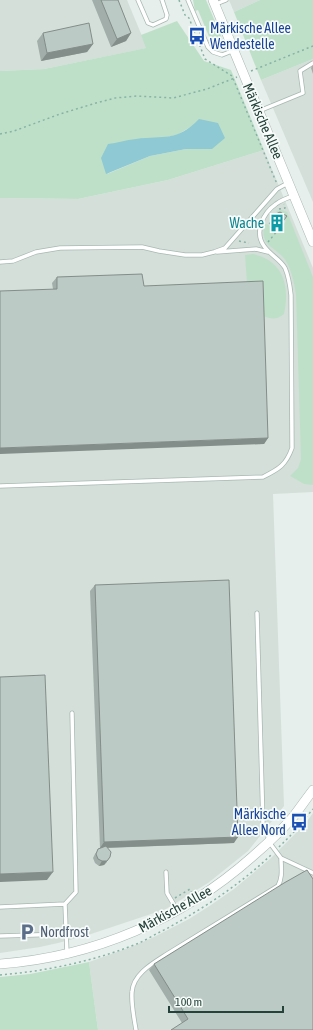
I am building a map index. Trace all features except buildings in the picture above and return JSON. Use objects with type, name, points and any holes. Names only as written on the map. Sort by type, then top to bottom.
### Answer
[{"type":"street","name":"Märkische Allee","points":[[214,2],[294,196],[311,230],[313,242]]},
{"type":"street","name":"Märkische Allee","points":[[0,964],[39,959],[94,947],[131,934],[177,911],[209,891],[235,872],[270,842],[293,817],[313,790]]},
{"type":"lane","points":[[138,0],[148,23],[151,25],[166,19],[167,15],[162,0]]},
{"type":"lane","points":[[188,0],[208,47],[213,52],[222,55],[234,50]]},
{"type":"lane","points":[[214,2],[226,0]]},
{"type":"lane","points":[[259,111],[303,93],[300,71],[313,64]]},
{"type":"lane","points":[[0,262],[13,261],[36,252],[60,248],[142,247],[186,255],[202,255],[214,252],[225,248],[278,188],[289,183]]},
{"type":"lane","points":[[0,486],[263,477],[278,470],[288,459],[292,448],[291,295],[289,277],[285,268],[281,262],[264,247],[259,233],[261,223],[270,209],[282,200],[294,196]]},
{"type":"lane","points":[[214,252],[256,249],[269,252]]},
{"type":"lane","points":[[257,613],[263,824],[266,827],[270,842],[281,858],[313,873]]},
{"type":"lane","points":[[67,953],[65,904],[76,892],[72,713]]},
{"type":"lane","points":[[278,886],[281,876],[281,858]]},
{"type":"lane","points":[[301,873],[307,870]]},
{"type":"lane","points":[[166,872],[167,893],[177,911]]},
{"type":"lane","points":[[136,1030],[132,993],[136,980],[150,965],[285,883]]},
{"type":"lane","points":[[0,907],[65,904]]},
{"type":"lane","points":[[0,936],[66,934]]},
{"type":"path","points":[[179,0],[185,15],[189,18],[206,60],[232,76],[278,188]]},
{"type":"path","points":[[0,134],[14,131],[96,102],[115,98],[137,96],[173,98],[207,89],[313,46]]},
{"type":"path","points":[[282,200],[285,208]]},
{"type":"shaded area","points":[[0,0],[127,0],[147,48],[44,69],[0,71]]},
{"type":"shaded area","points":[[229,0],[260,0],[234,12]]},
{"type":"shaded area","points":[[313,59],[313,202],[261,80]]},
{"type":"shaded area","points":[[264,150],[313,268],[313,492],[273,494],[284,806],[248,851],[208,883],[166,909],[88,935],[58,943],[0,953],[0,198],[78,199],[168,180]]},
{"type":"shaded area","points":[[313,813],[313,1030],[98,1030],[89,962],[154,937],[189,919],[211,905],[234,889],[270,859],[305,824]]},
{"type":"green space","points":[[193,0],[206,0],[224,43],[221,49],[212,46],[208,40],[210,39],[198,10],[195,11]]},
{"type":"green space","points":[[260,0],[313,0],[313,59],[261,80],[234,12]]},
{"type":"green space","points":[[177,21],[204,61],[231,70],[264,150],[168,180],[78,199],[0,198],[0,71],[44,69],[146,48],[141,35]],"holes":[[[192,126],[212,149],[186,149],[150,156],[107,174],[162,138],[177,135]]]},
{"type":"green space","points":[[282,210],[287,212],[313,277],[313,485],[304,484],[290,476],[298,468],[301,459],[296,295],[290,269],[286,261],[266,242],[263,231],[265,223],[279,231],[286,221],[276,211]]},
{"type":"green space","points":[[253,254],[272,262],[282,276],[285,285],[286,304],[284,314],[279,317],[271,318],[263,316],[247,283],[245,255]]},
{"type":"green space","points":[[89,962],[98,1030],[0,1030],[0,977],[30,974]]},
{"type":"water","points":[[199,119],[218,123],[225,138],[212,149],[186,149],[150,156],[106,174],[101,158],[108,144],[132,139],[170,136],[184,131]]},
{"type":"place","name":"Märkische Allee Wendestelle","points":[[197,36]]},
{"type":"place","name":"Wache","points":[[277,223]]},
{"type":"place","name":"Märkische Allee Nord","points":[[299,822]]},
{"type":"place","name":"Nordfrost","points":[[27,932]]}]
